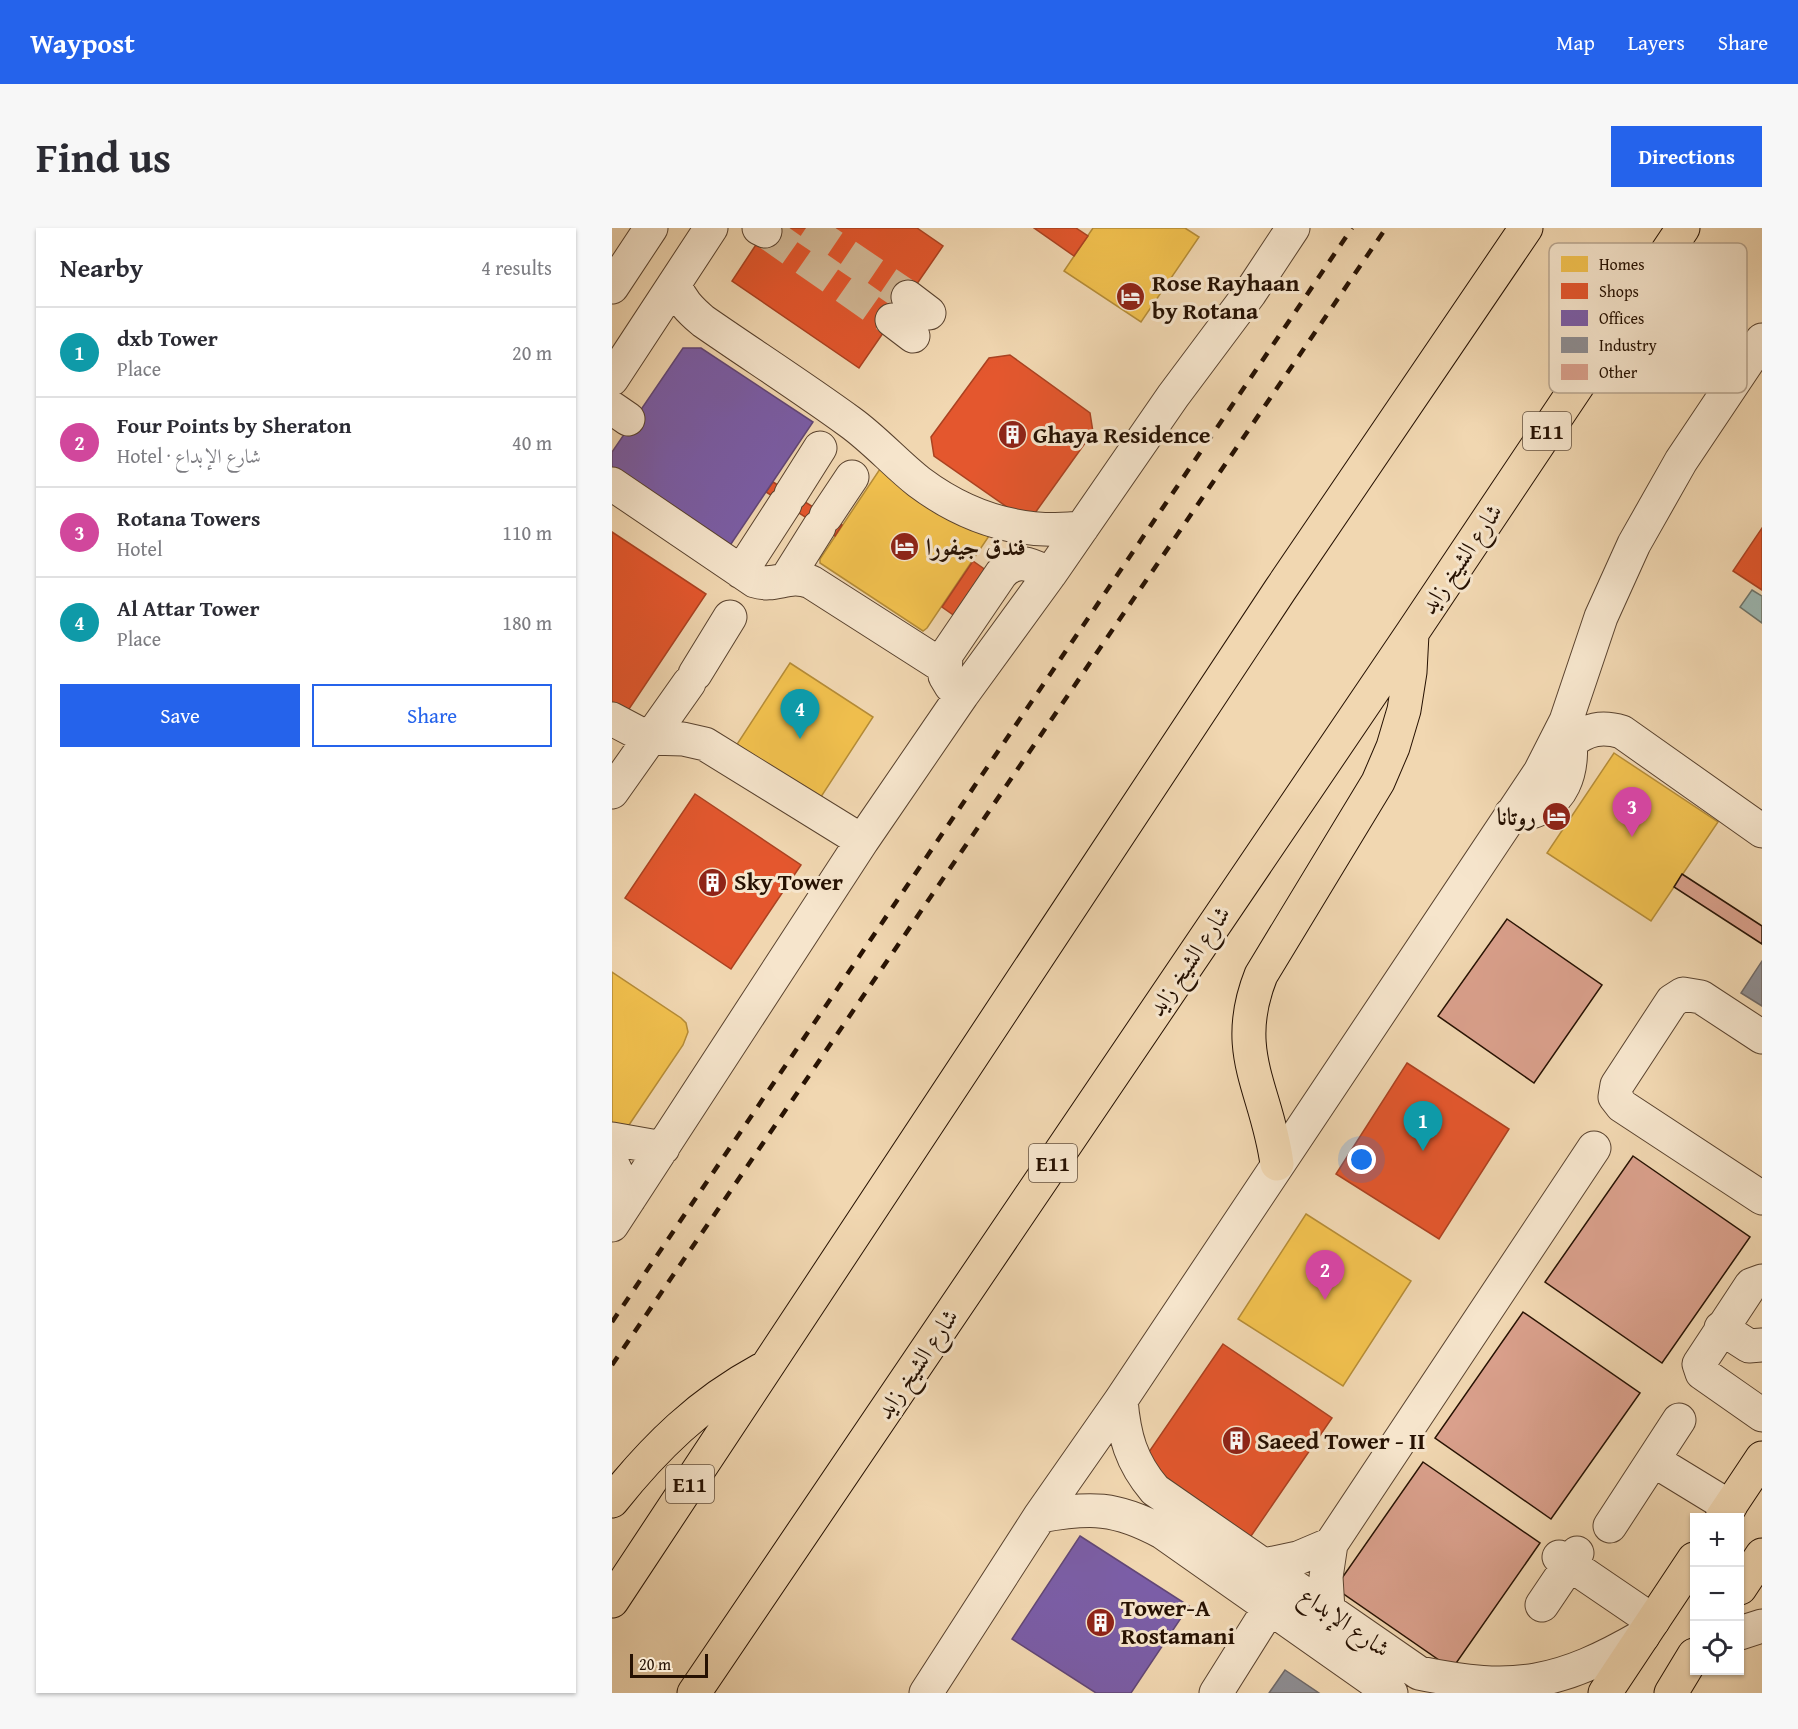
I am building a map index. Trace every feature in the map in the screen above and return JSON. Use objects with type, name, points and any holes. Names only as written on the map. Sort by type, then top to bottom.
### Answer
[{"type":"main road","name":"E11","points":[[612,1601],[1280,590],[1526,228]]},
{"type":"main road","name":"شارع الشيخ زايد","points":[[1673,243],[1683,228]]},
{"type":"main road","name":"شارع الشيخ زايد","points":[[694,1693],[1573,393]]},
{"type":"main road","points":[[1277,1164],[1272,1131],[1251,1067],[1247,1044],[1252,997],[1261,975],[1378,782],[1393,747],[1404,710],[1410,672],[1412,633]]},
{"type":"main road","points":[[612,1501],[663,1440],[695,1412],[731,1387],[768,1366]]},
{"type":"main road","points":[[1721,1513],[1762,1458]]},
{"type":"main road","points":[[1744,1582],[1762,1555]]},
{"type":"main road","points":[[1605,1693],[1690,1566]]},
{"type":"street","points":[[612,286],[651,228]]},
{"type":"street","points":[[612,379],[711,228]]},
{"type":"street","points":[[620,1212],[862,841],[962,694],[1050,574],[1293,228]]},
{"type":"street","points":[[675,284],[678,294],[688,308],[703,321],[846,419],[888,452],[918,481],[939,495],[969,511],[1009,526],[1035,530],[1082,528]]},
{"type":"street","points":[[1747,362],[1762,340]]},
{"type":"street","points":[[927,1693],[1040,1516],[1121,1400],[1511,814],[1569,731],[1601,617],[1634,544],[1681,461],[1727,393]]},
{"type":"street","points":[[741,572],[820,448]]},
{"type":"street","points":[[787,578],[852,477]]},
{"type":"street","points":[[612,484],[741,572],[763,584],[787,578],[811,582],[944,667]]},
{"type":"street","points":[[962,694],[949,685],[944,667],[946,655],[1005,569],[1024,562],[1050,574]]},
{"type":"street","points":[[612,792],[648,738],[692,679],[730,617]]},
{"type":"street","points":[[612,719],[648,738],[683,739],[705,744],[862,841]]},
{"type":"street","points":[[1569,731],[1580,735],[1601,728],[1622,732],[1762,831]]},
{"type":"street","points":[[1762,1037],[1701,997],[1683,994],[1672,1001],[1617,1085],[1615,1096],[1622,1106],[1762,1198]]},
{"type":"street","points":[[612,1139],[663,1148]]},
{"type":"street","points":[[1328,1610],[1326,1577],[1331,1544],[1594,1148]]},
{"type":"street","points":[[612,1163],[620,1212]]},
{"type":"street","points":[[1762,1281],[1751,1285],[1702,1356],[1699,1364],[1702,1373],[1762,1415]]},
{"type":"street","points":[[1721,1328],[1749,1346],[1762,1345]]},
{"type":"street","points":[[1702,1356],[1762,1400]]},
{"type":"street","name":"شارع الإبداع","points":[[1121,1400],[1126,1442],[1136,1466],[1167,1499],[1419,1672],[1449,1685],[1480,1692],[1513,1692],[1540,1688],[1566,1679],[1653,1621]]},
{"type":"street","points":[[1610,1526],[1679,1420]]},
{"type":"street","points":[[1647,1469],[1718,1513]]},
{"type":"street","name":"شارع الإبداع","points":[[1040,1516],[1088,1509],[1131,1516],[1162,1532],[1391,1693]]},
{"type":"street","points":[[1264,1565],[1298,1558],[1331,1544]]},
{"type":"street","points":[[1542,1605],[1568,1555],[1653,1621]]},
{"type":"street","points":[[1216,1693],[1270,1607]]},
{"type":"street","points":[[1744,1632],[1762,1626]]},
{"type":"water","points":[[1752,590],[1762,596],[1762,623],[1740,607]]},
{"type":"building: Homes","name":"Rose Rayhaan by Rotana","points":[[1093,228],[1185,228],[1199,237],[1141,322],[1064,271]]},
{"type":"building: Homes","name":"فندق جيفورا","points":[[882,466],[989,536],[923,631],[820,563],[820,559]]},
{"type":"building: Homes","points":[[790,663],[873,717],[815,806],[732,752]]},
{"type":"building: Homes","points":[[1614,753],[1718,822],[1651,921],[1547,853]]},
{"type":"building: Homes","points":[[612,972],[681,1018],[686,1023],[688,1032],[683,1045],[629,1125],[621,1126],[612,1124]]},
{"type":"building: Homes","points":[[1306,1214],[1411,1281],[1343,1386],[1238,1319]]},
{"type":"building: Shops","points":[[767,228],[917,228],[943,246],[859,368],[732,281]]},
{"type":"building: Shops","points":[[1034,228],[1076,228],[1088,236],[1074,256]]},
{"type":"building: Shops","name":"Ghaya Residence","points":[[1010,355],[1090,413],[1093,432],[1035,513],[1017,514],[934,456],[931,437],[989,358]]},
{"type":"building: Shops","points":[[773,482],[842,525],[835,536],[766,492]]},
{"type":"building: Shops","points":[[1762,528],[1762,590],[1733,571]]},
{"type":"building: Shops","points":[[612,532],[706,594],[625,715],[612,707]]},
{"type":"building: Shops","points":[[973,561],[990,573],[959,619],[942,607]]},
{"type":"building: Shops","name":"Sky Tower","points":[[695,794],[801,865],[731,969],[625,898]]},
{"type":"building: Shops","points":[[1407,1063],[1509,1129],[1439,1239],[1336,1174]]},
{"type":"building: Shops","name":"Saeed Tower - II","points":[[1223,1344],[1332,1418],[1249,1539],[1140,1465]]},
{"type":"building: Offices","points":[[683,348],[701,348],[813,422],[729,547],[612,468],[612,452]]},
{"type":"building: Offices","name":"Tower-A Rostamani","points":[[1080,1536],[1189,1606],[1131,1693],[1096,1693],[1012,1639]]},
{"type":"building: Industry","points":[[1762,961],[1762,1006],[1741,993]]},
{"type":"building: Industry","points":[[1285,1670],[1319,1693],[1269,1693]]},
{"type":"building: Other","points":[[1682,874],[1762,926],[1762,944],[1674,887]]},
{"type":"building: Other","points":[[1507,919],[1602,985],[1534,1083],[1438,1016]]},
{"type":"building: Other","points":[[1633,1156],[1750,1237],[1662,1363],[1545,1282]]},
{"type":"building: Other","points":[[1523,1312],[1640,1393],[1551,1519],[1435,1438]]},
{"type":"building: Other","points":[[1423,1462],[1540,1543],[1452,1669],[1335,1588]]},
{"type":"tunnel","points":[[806,228],[908,297]]},
{"type":"tunnel","points":[[765,231],[892,320]]},
{"type":"railway","points":[[612,1322],[1352,228]]},
{"type":"railway","points":[[612,1365],[1386,228]]},
{"type":"place","name":"Rose Rayhaan by Rotana","points":[[1131,297]]},
{"type":"place","name":"Ghaya Residence","points":[[1012,435]]},
{"type":"place","name":"فندق جيفورا","points":[[905,547]]},
{"type":"place","name":"Al Attar Tower","points":[[800,739]]},
{"type":"place","name":"روتانا","points":[[1557,817]]},
{"type":"place","name":"Rotana Towers","points":[[1632,837]]},
{"type":"place","name":"Sky Tower","points":[[713,882]]},
{"type":"place","name":"dxb Tower","points":[[1423,1151]]},
{"type":"place","name":"Four Points by Sheraton","points":[[1325,1300]]},
{"type":"place","name":"Saeed Tower - II","points":[[1236,1441]]},
{"type":"place","name":"Tower-A Rostamani","points":[[1100,1622]]}]
